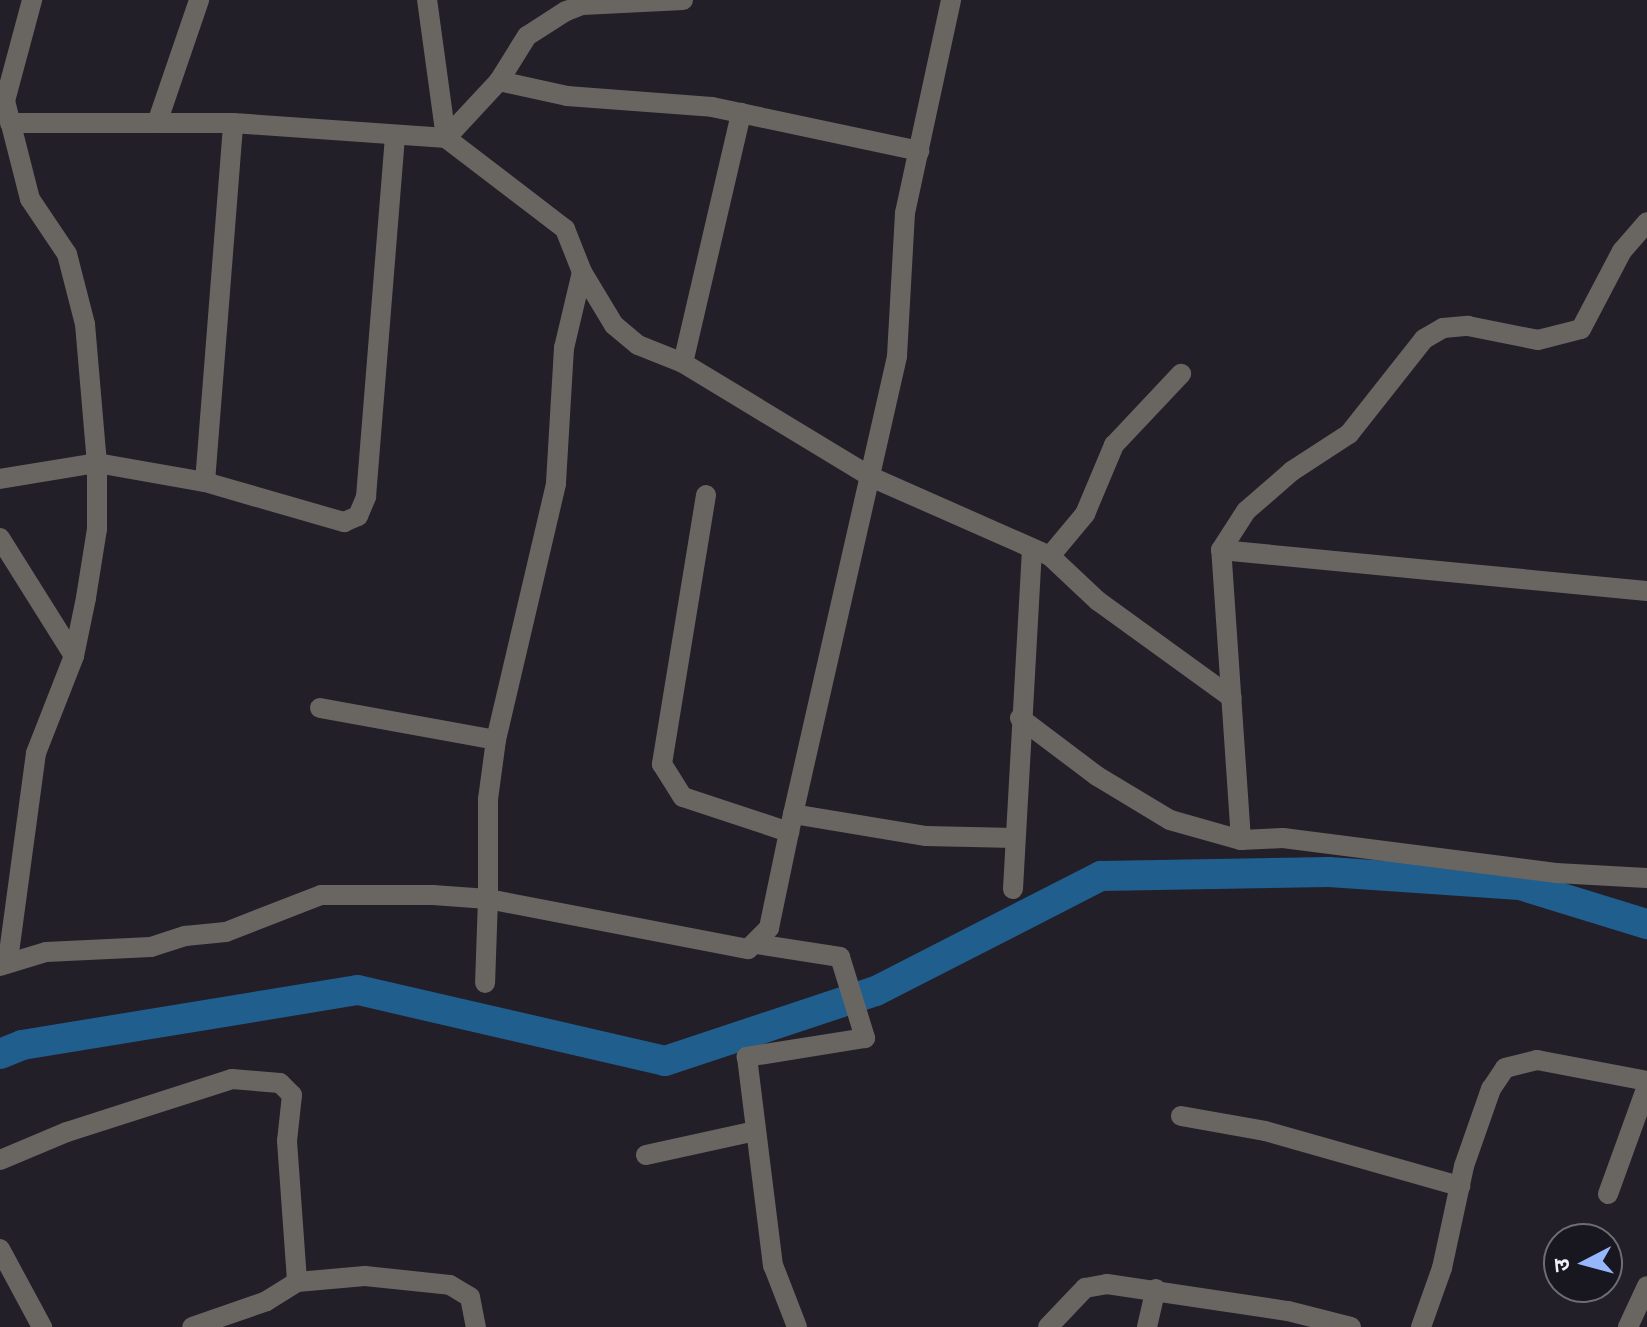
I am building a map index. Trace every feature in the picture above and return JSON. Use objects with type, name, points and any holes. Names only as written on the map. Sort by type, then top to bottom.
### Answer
[{"type":"street","points":[[32,0],[3,100],[30,199],[67,254],[85,324],[97,463],[97,529],[74,656],[36,753],[13,920],[4,963],[46,952],[151,947],[185,936],[226,932],[321,895],[488,899],[573,912],[721,947],[757,944],[840,957],[865,1038],[747,1057],[773,1265],[797,1327]]},
{"type":"street","points":[[157,123],[199,0]]},
{"type":"street","points":[[427,0],[446,138]]},
{"type":"street","points":[[446,138],[499,81],[527,36],[566,5],[683,0]]},
{"type":"street","points":[[757,944],[769,928],[897,356],[905,213],[951,0]]},
{"type":"street","points":[[499,81],[567,96],[741,113],[919,151]]},
{"type":"street","points":[[683,363],[741,113]]},
{"type":"street","points":[[10,123],[233,123],[395,138],[446,138],[565,229],[582,272],[614,325],[638,345],[683,363],[871,477],[1006,533],[1041,552],[1098,601],[1232,698]]},
{"type":"street","points":[[205,482],[233,123]]},
{"type":"street","points":[[0,479],[97,463],[205,482],[344,522],[358,516],[366,497],[395,138]]},
{"type":"street","points":[[1241,840],[1221,550],[1246,511],[1292,471],[1349,434],[1424,339],[1443,328],[1468,326],[1538,340],[1581,329],[1622,251],[1647,222]]},
{"type":"street","points":[[485,983],[488,799],[496,740],[556,484],[564,348],[582,272]]},
{"type":"street","points":[[1013,889],[1020,718],[1041,552],[1085,514],[1114,445],[1181,374]]},
{"type":"street","points":[[706,495],[662,764],[683,797],[791,823],[926,836],[1015,838]]},
{"type":"street","points":[[0,538],[74,656]]},
{"type":"street","points":[[1221,550],[1647,591]]},
{"type":"street","points":[[320,708],[496,740]]},
{"type":"street","points":[[1020,718],[1097,776],[1170,820],[1241,840],[1283,838],[1556,873],[1647,878]]},
{"type":"street","points":[[0,902],[13,920]]},
{"type":"street","points":[[1421,1327],[1442,1268],[1460,1186],[1491,1089],[1505,1068],[1537,1060],[1647,1083],[1608,1194]]},
{"type":"street","points":[[0,1160],[67,1132],[232,1079],[280,1083],[292,1095],[287,1141],[297,1282]]},
{"type":"street","points":[[1181,1116],[1265,1131],[1460,1186]]},
{"type":"street","points":[[646,1155],[755,1131]]},
{"type":"street","points":[[3,1260],[42,1327]]},
{"type":"street","points":[[192,1327],[267,1301],[297,1282],[365,1276],[450,1285],[470,1297],[476,1327]]},
{"type":"street","points":[[1048,1327],[1085,1288],[1107,1284],[1156,1289],[1351,1327]]},
{"type":"street","points":[[1628,1327],[1647,1286]]},
{"type":"street","points":[[1147,1327],[1156,1289]]},
{"type":"waterway","points":[[0,1054],[22,1045],[358,990],[665,1061],[876,991],[1101,876],[1329,872],[1520,885],[1647,924]]}]
